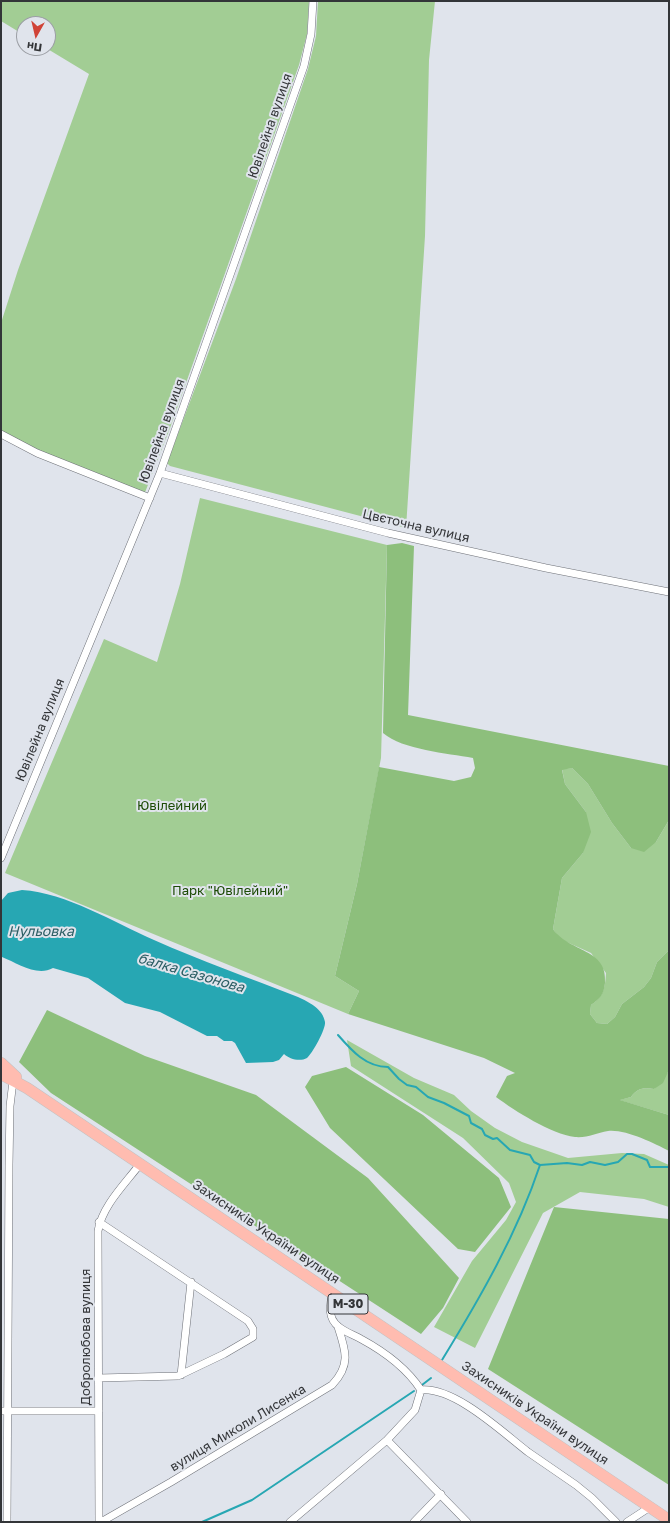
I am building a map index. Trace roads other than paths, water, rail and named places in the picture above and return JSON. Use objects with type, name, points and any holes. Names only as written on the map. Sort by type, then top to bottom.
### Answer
[{"type":"highway","name":"Захисників України вулиця","points":[[1,1063],[28,1088]]},
{"type":"highway","name":"Захисників України вулиця","points":[[1,1074],[28,1088],[669,1520]]},
{"type":"street","name":"Ювілейна вулиця","points":[[1,858],[160,473],[304,66],[311,34],[313,1]]},
{"type":"street","points":[[1,434],[37,453],[150,498]]},
{"type":"street","name":"Цвєточна вулиця","points":[[160,473],[388,533],[546,568],[669,592]]},
{"type":"street","points":[[7,1522],[4,1411],[10,1106],[13,1080]]},
{"type":"street","points":[[99,1378],[146,1378],[181,1375],[224,1354],[253,1337],[253,1328],[248,1321],[99,1222],[140,1164]]},
{"type":"street","name":"Добролюбова вулиця","points":[[99,1222],[100,1522]]},
{"type":"street","points":[[181,1375],[191,1282]]},
{"type":"street","name":"вулиця Миколи Лисенка","points":[[100,1522],[172,1482],[332,1385],[342,1375],[345,1362],[343,1344],[329,1306],[333,1294]]},
{"type":"street","points":[[338,1327],[385,1354],[408,1371],[421,1390]]},
{"type":"street","points":[[421,1390],[430,1389],[442,1393],[471,1409],[582,1490],[616,1522]]},
{"type":"street","points":[[290,1522],[387,1440],[415,1410],[421,1390]]},
{"type":"street","points":[[4,1411],[99,1411]]},
{"type":"street","points":[[387,1440],[467,1522]]},
{"type":"street","points":[[414,1522],[441,1494]]},
{"type":"street","points":[[627,1522],[650,1507]]},
{"type":"water","name":"Нульовка","points":[[22,890],[39,892],[73,902],[172,948],[307,1001],[315,1006],[324,1017],[325,1025],[318,1041],[309,1056],[301,1060],[284,1054],[279,1060],[273,1062],[246,1063],[235,1043],[232,1041],[224,1041],[217,1036],[207,1036],[160,1012],[125,1003],[88,978],[53,968],[40,971],[34,970],[2,957],[1,901],[8,893]]},
{"type":"waterway","name":"балка Сазонова","points":[[338,1035],[354,1052],[366,1061],[388,1067],[407,1085],[416,1087],[428,1097],[444,1103],[469,1116],[471,1123],[482,1129],[485,1135],[493,1139],[497,1138],[510,1150],[530,1155],[534,1162],[540,1165],[567,1163],[582,1165],[590,1162],[605,1165],[618,1162],[627,1154],[632,1154],[647,1160],[650,1167],[669,1167]]},
{"type":"waterway","points":[[442,1360],[497,1265],[531,1191],[540,1165]]},
{"type":"waterway","points":[[422,1385],[431,1378]]},
{"type":"waterway","points":[[202,1522],[252,1500],[414,1391]]},
{"type":"park label","name":"Ювілейний","points":[[172,806]]},
{"type":"park label","name":"Парк \"Ювілейний\"","points":[[230,891]]}]
